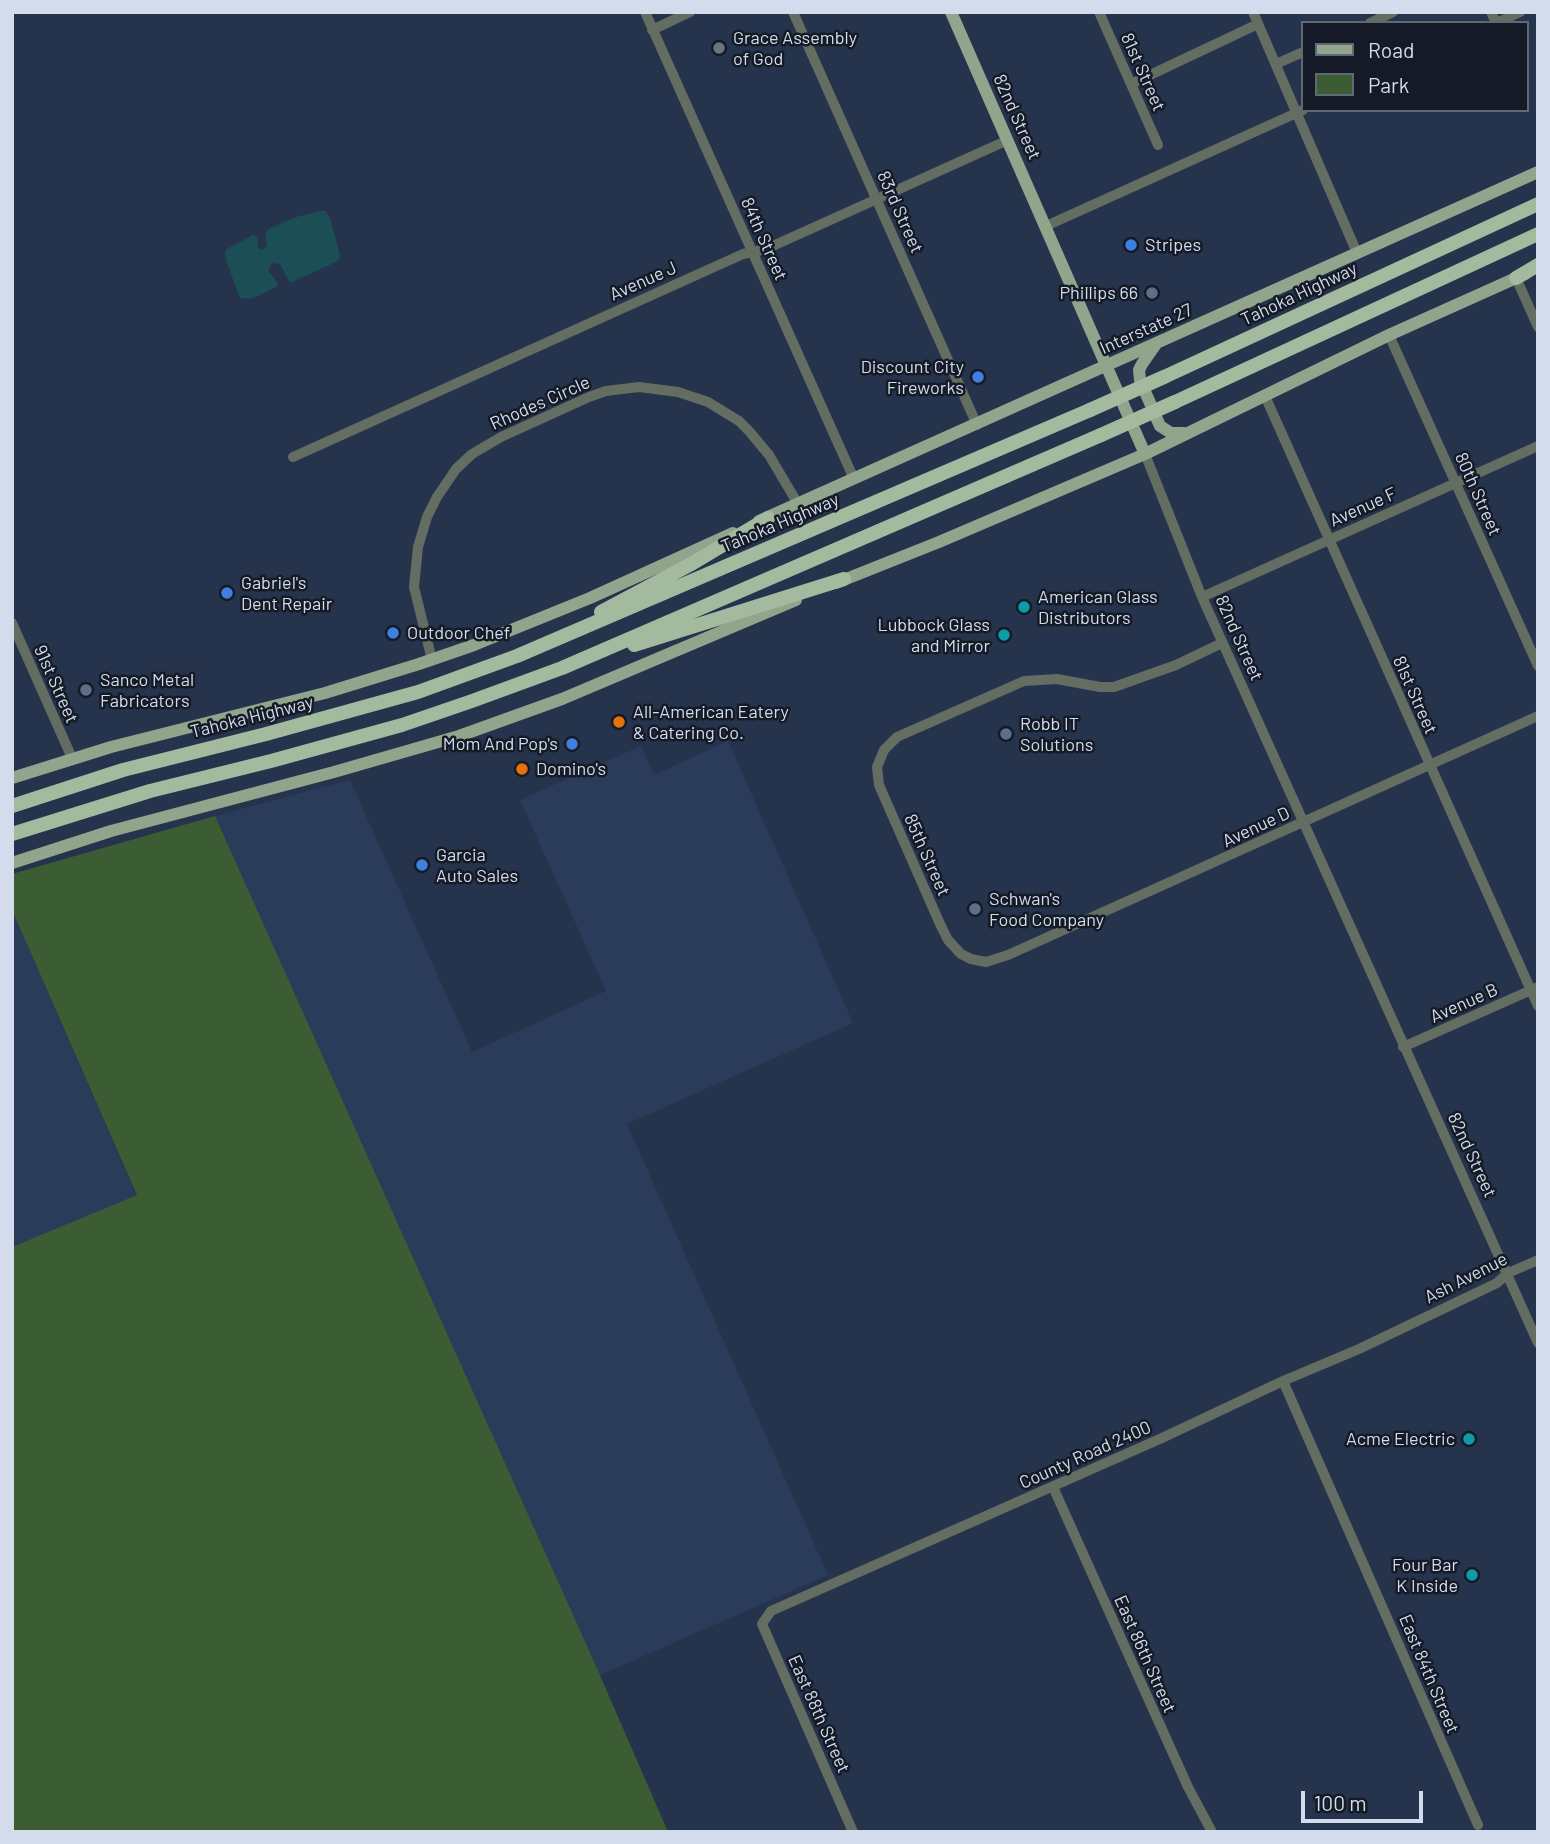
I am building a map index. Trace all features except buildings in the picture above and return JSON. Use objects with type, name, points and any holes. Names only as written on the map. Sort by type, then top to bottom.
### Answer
[{"type":"highway","name":"Tahoka Highway","points":[[12,806],[123,770],[418,692],[548,643],[1090,410],[1538,204]]},
{"type":"highway","points":[[562,667],[1101,435],[1538,234]]},
{"type":"highway","points":[[1516,278],[1538,267]]},
{"type":"highway","points":[[548,643],[575,625],[693,564],[768,518]]},
{"type":"highway","points":[[12,834],[150,791],[402,725],[562,667],[844,579]]},
{"type":"main road","name":"82nd Street","points":[[951,12],[1145,454]]},
{"type":"main road","name":"Interstate 27","points":[[768,518],[1538,172]]},
{"type":"main road","points":[[12,863],[111,831],[346,768],[498,723],[562,699],[1145,454],[1389,335],[1516,278]]},
{"type":"main road","points":[[1156,344],[1139,370],[1145,394],[1157,421],[1165,430],[1179,434],[1189,433]]},
{"type":"main road","name":"Tahoka Highway","points":[[12,778],[72,758],[325,693],[432,660],[590,598],[768,518]]},
{"type":"street","name":"84th Street","points":[[645,12],[854,479]]},
{"type":"street","points":[[652,30],[690,12]]},
{"type":"street","name":"83rd Street","points":[[793,12],[977,425]]},
{"type":"street","name":"81st Street","points":[[1100,12],[1158,145]]},
{"type":"street","points":[[1253,12],[1300,111],[1357,253]]},
{"type":"street","points":[[1374,21],[1393,12]]},
{"type":"street","points":[[1500,21],[1520,12]]},
{"type":"street","points":[[1131,83],[1258,24]]},
{"type":"street","points":[[1276,64],[1302,52]]},
{"type":"street","points":[[1046,226],[1300,111]]},
{"type":"street","name":"Avenue J","points":[[293,457],[577,327],[743,254],[766,249],[1008,140]]},
{"type":"street","points":[[1516,278],[1538,327]]},
{"type":"street","name":"80th Street","points":[[1389,335],[1538,666]]},
{"type":"street","name":"Rhodes Circle","points":[[432,660],[414,587],[418,547],[437,497],[456,469],[472,454],[501,437],[589,397],[606,391],[639,387],[678,392],[708,402],[749,430],[769,455],[798,504]]},
{"type":"street","name":"81st Street","points":[[1265,396],[1430,765],[1534,989],[1538,1006]]},
{"type":"street","name":"Avenue F","points":[[1202,597],[1538,446]]},
{"type":"street","name":"82nd Street","points":[[1145,454],[1222,643],[1538,1343]]},
{"type":"street","name":"91st Street","points":[[12,623],[72,758]]},
{"type":"street","name":"85th Street","points":[[986,962],[961,954],[948,940],[879,785],[877,767],[892,742],[956,710],[1024,681],[1057,679],[1114,687],[1176,665],[1222,643]]},
{"type":"street","name":"Avenue D","points":[[986,962],[1109,912],[1538,716]]},
{"type":"street","name":"Avenue B","points":[[1403,1047],[1534,989]]},
{"type":"street","name":"Ash Avenue","points":[[1409,1325],[1538,1260]]},
{"type":"street","name":"County Road 2400","points":[[771,1611],[1053,1487],[1409,1325]]},
{"type":"street","name":"East 84th Street","points":[[1283,1381],[1478,1825]]},
{"type":"street","name":"East 86th Street","points":[[1053,1487],[1188,1787],[1212,1832]]},
{"type":"street","name":"East 88th Street","points":[[771,1611],[762,1623],[853,1832]]},
{"type":"shaded area","points":[[325,211],[330,218],[340,255],[338,261],[290,283],[280,264],[272,263],[268,271],[278,284],[276,287],[251,299],[240,298],[227,263],[227,249],[253,235],[257,237],[261,250],[267,246],[265,234],[268,229],[296,217]]},
{"type":"shaded area","points":[[728,741],[853,1023],[627,1124],[828,1575],[598,1676],[215,816],[350,780],[472,1052],[606,991],[520,800],[641,746],[654,775]]},
{"type":"shaded area","points":[[12,910],[137,1196],[12,1248]]},
{"type":"green space","points":[[215,816],[668,1832],[12,1832],[12,1247],[137,1195],[12,910],[12,874]]},
{"type":"place","name":"Grace Assembly of God","points":[[719,48]]},
{"type":"place","name":"Stripes","points":[[1131,245]]},
{"type":"place","name":"Phillips 66","points":[[1152,293]]},
{"type":"place","name":"Discount City Fireworks","points":[[978,377]]},
{"type":"place","name":"Gabriel's Dent Repair","points":[[227,593]]},
{"type":"place","name":"American Glass Distributors","points":[[1024,607]]},
{"type":"place","name":"Outdoor Chef","points":[[393,633]]},
{"type":"place","name":"Lubbock Glass and Mirror","points":[[1004,635]]},
{"type":"place","name":"Sanco Metal Fabricators","points":[[86,690]]},
{"type":"place","name":"All-American Eatery & Catering Co.","points":[[619,722]]},
{"type":"place","name":"Robb IT Solutions","points":[[1006,734]]},
{"type":"place","name":"Mom And Pop's","points":[[572,744]]},
{"type":"place","name":"Domino's","points":[[522,769]]},
{"type":"place","name":"Garcia Auto Sales","points":[[422,865]]},
{"type":"place","name":"Schwan's Food Company","points":[[975,909]]},
{"type":"place","name":"Acme Electric","points":[[1469,1439]]},
{"type":"place","name":"Four Bar K Inside","points":[[1472,1575]]}]
